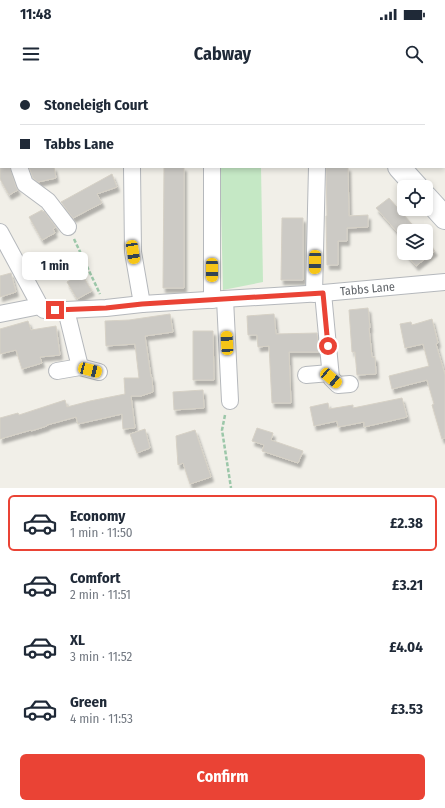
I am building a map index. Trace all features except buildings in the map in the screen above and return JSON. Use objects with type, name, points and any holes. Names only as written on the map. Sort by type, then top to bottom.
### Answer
[{"type":"main road","points":[[400,168],[411,180]]},
{"type":"main road","points":[[433,205],[445,218]]},
{"type":"street","points":[[18,168],[24,184],[48,201],[68,227]]},
{"type":"street","points":[[132,168],[133,252],[142,304]]},
{"type":"street","points":[[212,168],[219,300],[230,401]]},
{"type":"street","points":[[317,168],[319,293],[330,376],[338,385],[350,384]]},
{"type":"street","points":[[0,232],[40,306],[0,314]]},
{"type":"street","name":"Tabbs Lane","points":[[40,306],[44,310],[106,308],[142,304],[319,293],[445,282]]},
{"type":"street","points":[[66,310],[80,367]]},
{"type":"street","points":[[57,371],[80,367],[99,372]]},
{"type":"street","points":[[306,375],[330,376]]},
{"type":"path","points":[[68,227],[106,308]]},
{"type":"path","points":[[230,401],[222,430],[231,488]]},
{"type":"green space","points":[[220,168],[261,168],[263,282],[223,290]]},
{"type":"route","points":[[55,310],[106,308],[142,304],[323,293],[328,346]]}]
